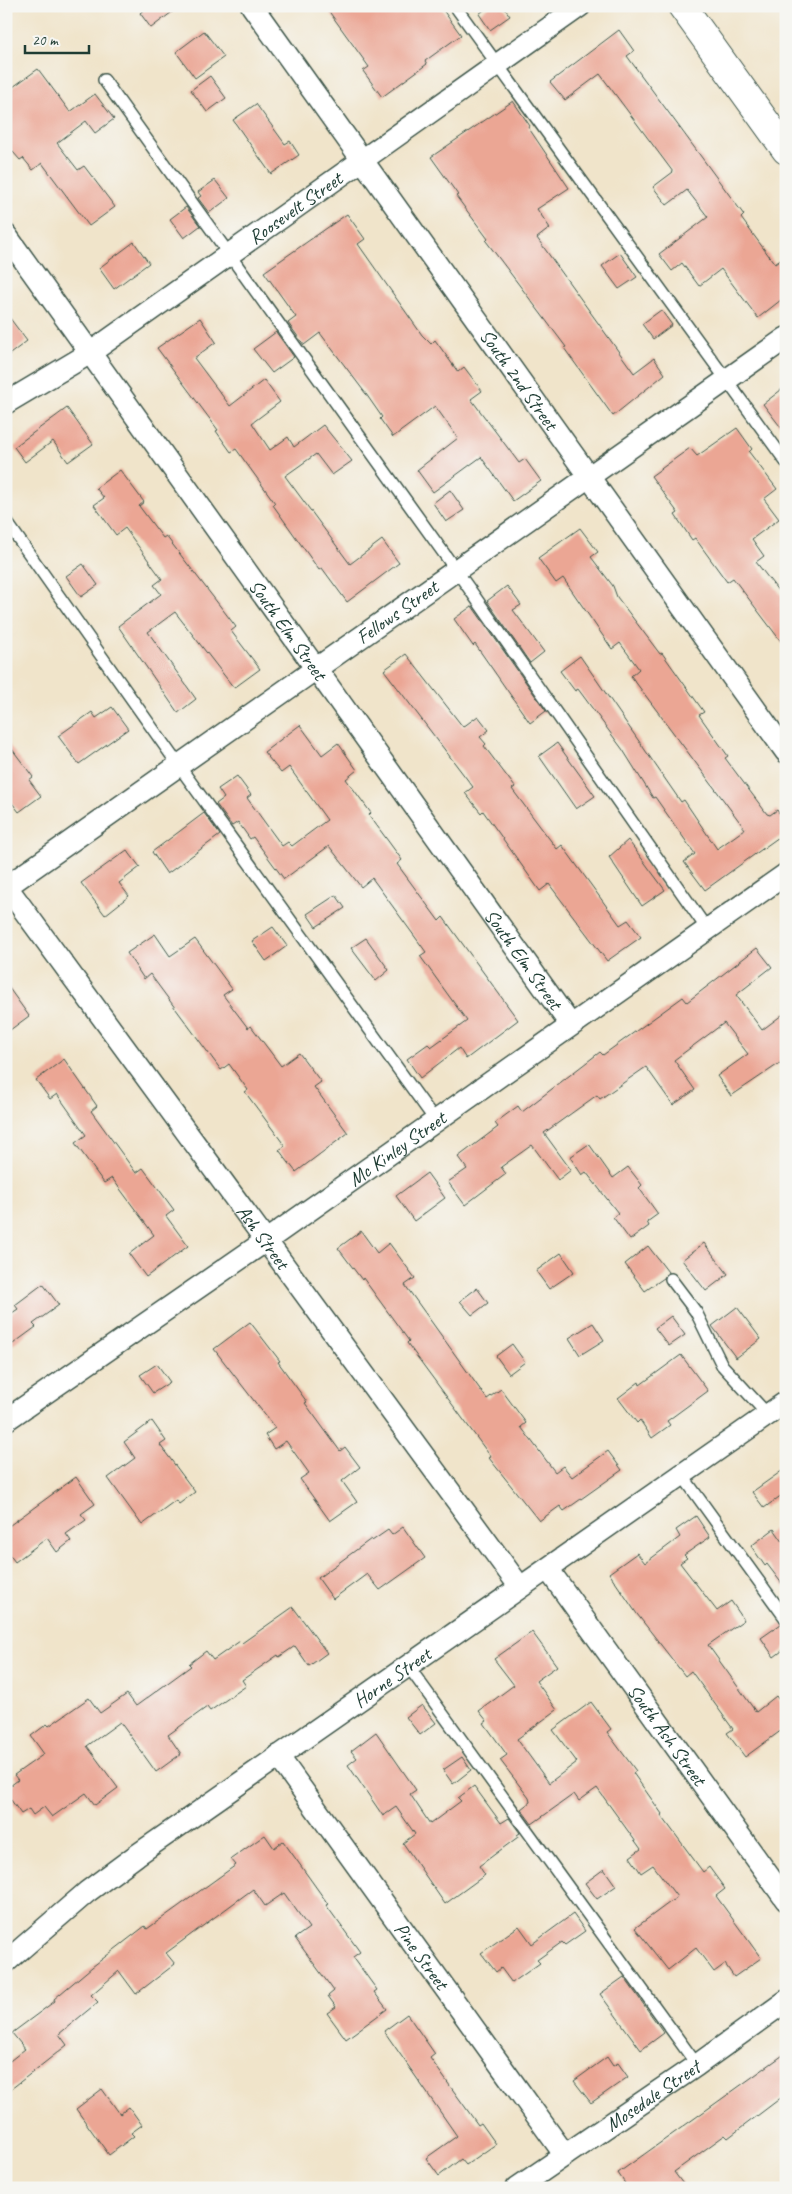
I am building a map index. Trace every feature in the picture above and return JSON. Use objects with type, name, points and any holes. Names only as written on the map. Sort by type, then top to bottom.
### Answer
[{"type":"street","name":"South 2nd Street","points":[[252,6],[786,752]]},
{"type":"street","name":"Roosevelt Street","points":[[6,402],[90,353],[580,6]]},
{"type":"street","points":[[682,6],[786,150]]},
{"type":"street","name":"South Elm Street","points":[[6,235],[570,1024]]},
{"type":"street","name":"Fellows Street","points":[[6,887],[786,338]]},
{"type":"street","name":"Mc Kinley Street","points":[[6,1420],[267,1240],[570,1024],[786,874]]},
{"type":"street","name":"Ash Street","points":[[6,887],[520,1587]]},
{"type":"street","name":"Horne Street","points":[[6,1962],[87,1892],[136,1855],[786,1402]]},
{"type":"street","name":"South Ash Street","points":[[548,1569],[786,1900]]},
{"type":"street","name":"Pine Street","points":[[278,1756],[565,2155]]},
{"type":"street","name":"Mosedale Street","points":[[517,2188],[697,2065],[786,2001]]},
{"type":"lane","points":[[455,6],[786,462]]},
{"type":"lane","points":[[104,80],[456,571],[707,928]]},
{"type":"lane","points":[[6,521],[179,766],[435,1120]]},
{"type":"lane","points":[[671,1279],[696,1312],[722,1365],[768,1415]]},
{"type":"lane","points":[[682,1475],[786,1619]]},
{"type":"lane","points":[[408,1666],[697,2065]]},
{"type":"building","points":[[148,6],[180,6],[151,28],[140,13]]},
{"type":"building","points":[[325,6],[440,6],[461,35],[425,61],[427,64],[382,97],[363,71],[369,67]]},
{"type":"building","points":[[489,6],[503,6],[510,16],[490,30],[479,14]]},
{"type":"building","points":[[619,30],[634,51],[627,56],[744,215],[741,218],[775,264],[786,256],[786,296],[758,318],[721,269],[699,286],[682,263],[672,271],[659,254],[708,217],[687,190],[667,205],[653,187],[673,172],[600,74],[565,100],[550,82]]},
{"type":"building","points":[[204,31],[224,57],[195,78],[176,52]]},
{"type":"building","points":[[38,69],[70,112],[95,94],[114,119],[95,133],[86,121],[57,143],[78,170],[84,166],[115,207],[89,226],[42,163],[33,170],[23,158],[20,160],[6,144],[6,92]]},
{"type":"building","points":[[210,76],[226,98],[207,112],[191,90]]},
{"type":"building","points":[[513,101],[569,188],[537,209],[550,228],[537,238],[634,373],[654,358],[665,374],[613,416],[564,348],[566,347],[486,241],[488,239],[456,196],[458,195],[431,157]]},
{"type":"building","points":[[256,104],[285,144],[290,141],[299,155],[271,174],[233,120]]},
{"type":"building","points":[[215,180],[229,198],[209,213],[198,198],[201,196],[198,192]]},
{"type":"building","points":[[186,207],[200,226],[184,238],[170,219]]},
{"type":"building","points":[[347,214],[365,239],[358,244],[422,335],[431,344],[435,340],[458,372],[464,367],[482,391],[471,399],[519,463],[525,459],[541,481],[513,501],[481,457],[433,492],[417,470],[458,438],[435,406],[393,437],[366,394],[320,333],[304,345],[288,323],[296,317],[264,272]]},
{"type":"building","points":[[134,242],[149,263],[114,289],[99,268]]},
{"type":"building","points":[[620,253],[637,277],[619,289],[602,266]]},
{"type":"building","points":[[661,310],[672,325],[653,339],[642,324]]},
{"type":"building","points":[[6,313],[27,341],[6,357]]},
{"type":"building","points":[[200,318],[216,342],[194,358],[230,406],[264,380],[280,402],[252,423],[270,450],[288,437],[294,447],[323,425],[352,461],[332,475],[316,454],[285,476],[350,564],[382,540],[399,563],[347,602],[322,568],[319,570],[273,505],[275,503],[236,449],[231,452],[216,431],[218,430],[157,348]]},
{"type":"building","points":[[276,332],[294,357],[272,373],[253,349]]},
{"type":"building","points":[[786,386],[786,434],[763,404]]},
{"type":"building","points":[[67,408],[93,444],[68,462],[53,441],[25,462],[14,447]]},
{"type":"building","points":[[737,428],[752,449],[749,452],[777,489],[764,499],[779,519],[752,539],[764,556],[756,562],[786,601],[786,648],[733,578],[727,582],[695,538],[692,540],[675,515],[678,513],[651,476],[690,448],[697,456]]},
{"type":"building","points":[[120,470],[144,502],[139,506],[163,538],[166,536],[236,627],[231,631],[260,669],[234,688],[175,612],[148,632],[196,699],[178,713],[118,626],[161,594],[154,585],[162,579],[125,528],[116,535],[94,505],[104,498],[96,488]]},
{"type":"building","points":[[450,490],[464,510],[446,522],[433,503]]},
{"type":"building","points":[[580,528],[598,552],[591,557],[613,586],[617,597],[660,654],[662,653],[704,712],[699,715],[728,756],[725,758],[767,814],[770,815],[777,810],[786,823],[786,832],[705,890],[684,862],[695,854],[655,797],[653,798],[623,750],[578,689],[575,691],[560,671],[580,656],[681,802],[684,800],[717,849],[745,829],[631,676],[639,669],[620,643],[612,649],[563,578],[556,583],[538,558]]},
{"type":"building","points":[[83,564],[98,585],[81,597],[66,576]]},
{"type":"building","points":[[507,586],[521,605],[513,610],[544,652],[530,663],[487,601]]},
{"type":"building","points":[[472,606],[546,711],[530,723],[475,644],[473,646],[454,619]]},
{"type":"building","points":[[406,654],[463,727],[478,716],[489,730],[480,737],[486,744],[484,746],[515,787],[512,789],[557,849],[562,845],[620,925],[628,920],[641,937],[607,961],[549,884],[540,891],[483,811],[481,813],[465,793],[473,787],[384,670]]},
{"type":"building","points":[[112,707],[128,729],[79,764],[58,736],[92,712],[96,718]]},
{"type":"building","points":[[300,725],[322,755],[338,743],[357,770],[346,779],[371,813],[369,815],[402,860],[397,864],[439,921],[443,917],[518,1020],[466,1059],[459,1048],[420,1078],[407,1059],[428,1044],[431,1047],[467,1021],[420,956],[426,952],[372,878],[361,887],[329,846],[284,879],[253,837],[250,839],[238,822],[232,826],[216,804],[224,798],[218,789],[237,776],[251,795],[247,798],[282,846],[288,842],[292,846],[327,820],[289,767],[281,773],[264,752]]},
{"type":"building","points":[[6,741],[33,777],[29,780],[41,796],[19,812],[6,795]]},
{"type":"building","points":[[557,743],[595,796],[576,809],[539,756]]},
{"type":"building","points":[[204,813],[220,835],[167,874],[152,852]]},
{"type":"building","points":[[628,840],[665,890],[642,906],[609,857]]},
{"type":"building","points":[[127,850],[140,867],[119,883],[129,896],[105,915],[81,883]]},
{"type":"building","points":[[336,895],[345,908],[316,927],[307,914]]},
{"type":"building","points":[[273,927],[287,946],[266,961],[252,941]]},
{"type":"building","points":[[155,934],[170,956],[195,939],[232,989],[223,995],[248,1028],[251,1026],[281,1066],[299,1053],[321,1082],[314,1087],[348,1133],[296,1172],[279,1150],[285,1146],[245,1092],[248,1090],[229,1064],[221,1070],[150,974],[144,979],[127,953]]},
{"type":"building","points":[[366,938],[389,970],[376,981],[351,948]]},
{"type":"building","points":[[757,948],[772,967],[736,995],[762,1030],[786,1012],[786,1059],[731,1096],[717,1076],[748,1054],[724,1023],[674,1060],[695,1090],[673,1105],[646,1067],[600,1099],[597,1095],[544,1133],[571,1170],[558,1180],[532,1145],[501,1167],[506,1174],[465,1205],[448,1182],[467,1169],[458,1157],[498,1127],[495,1123],[518,1106],[522,1112],[600,1052],[603,1055],[683,997],[687,1002]]},
{"type":"building","points":[[6,984],[29,1016],[6,1033]]},
{"type":"building","points":[[64,1059],[97,1106],[91,1111],[136,1173],[143,1168],[174,1210],[166,1216],[188,1246],[146,1277],[129,1254],[154,1235],[112,1178],[104,1183],[75,1143],[86,1135],[57,1094],[50,1099],[36,1080]]},
{"type":"building","points":[[589,1144],[613,1178],[628,1167],[642,1185],[639,1188],[658,1214],[647,1222],[649,1226],[630,1240],[613,1217],[618,1213],[586,1172],[582,1175],[570,1157]]},
{"type":"building","points":[[427,1173],[445,1198],[414,1221],[396,1196]]},
{"type":"building","points":[[361,1231],[377,1253],[389,1243],[415,1278],[405,1285],[487,1399],[501,1389],[526,1423],[521,1427],[555,1472],[563,1466],[572,1477],[608,1451],[622,1470],[564,1511],[560,1506],[539,1521],[489,1458],[491,1457],[407,1343],[409,1341],[363,1278],[362,1280],[338,1248]]},
{"type":"building","points":[[704,1243],[728,1274],[706,1291],[682,1260]]},
{"type":"building","points":[[648,1246],[668,1272],[664,1278],[645,1291],[625,1264]]},
{"type":"building","points":[[561,1253],[574,1272],[549,1289],[536,1271]]},
{"type":"building","points":[[43,1284],[59,1305],[33,1324],[36,1327],[6,1349],[6,1317],[18,1309],[15,1305]]},
{"type":"building","points":[[477,1288],[488,1303],[472,1315],[460,1301]]},
{"type":"building","points":[[737,1307],[761,1339],[736,1358],[712,1326]]},
{"type":"building","points":[[671,1316],[685,1335],[669,1346],[655,1328]]},
{"type":"building","points":[[250,1322],[280,1361],[278,1362],[307,1402],[305,1403],[340,1451],[345,1447],[360,1467],[342,1481],[357,1502],[330,1521],[300,1479],[309,1473],[286,1441],[274,1449],[265,1435],[275,1428],[214,1349]]},
{"type":"building","points":[[593,1323],[604,1340],[580,1355],[569,1338]]},
{"type":"building","points":[[512,1344],[525,1362],[509,1374],[496,1356]]},
{"type":"building","points":[[681,1355],[708,1391],[667,1421],[670,1425],[652,1438],[640,1420],[637,1423],[618,1398],[639,1382],[640,1385]]},
{"type":"building","points":[[157,1364],[170,1382],[153,1393],[140,1375]]},
{"type":"building","points":[[152,1421],[166,1441],[160,1445],[195,1492],[179,1504],[176,1500],[142,1525],[108,1478],[135,1458],[124,1442]]},
{"type":"building","points":[[786,1468],[786,1492],[764,1508],[752,1492]]},
{"type":"building","points":[[76,1477],[95,1504],[81,1514],[86,1520],[66,1534],[71,1541],[57,1552],[47,1538],[15,1562],[6,1550],[6,1528]]},
{"type":"building","points":[[696,1516],[710,1537],[684,1555],[687,1558],[680,1563],[717,1611],[731,1601],[744,1620],[708,1645],[756,1712],[776,1696],[786,1709],[786,1727],[745,1757],[727,1733],[733,1729],[691,1671],[685,1676],[637,1614],[609,1573],[637,1553],[645,1563],[680,1537],[676,1530]]},
{"type":"building","points":[[403,1527],[425,1558],[380,1590],[367,1574],[333,1599],[318,1578],[371,1539],[372,1541],[388,1530],[392,1535]]},
{"type":"building","points":[[774,1529],[786,1546],[786,1589],[767,1564],[765,1566],[751,1546]]},
{"type":"building","points":[[293,1607],[327,1653],[309,1666],[295,1646],[279,1657],[278,1655],[242,1680],[246,1686],[210,1711],[207,1707],[168,1735],[181,1754],[156,1772],[120,1722],[87,1746],[118,1788],[95,1805],[86,1793],[52,1817],[44,1807],[33,1815],[29,1809],[21,1814],[6,1793],[6,1789],[18,1780],[14,1775],[44,1754],[31,1736],[47,1724],[49,1726],[89,1698],[100,1713],[127,1694],[136,1706],[191,1666],[189,1664],[206,1651],[213,1660],[240,1641],[242,1643]]},
{"type":"building","points":[[781,1624],[786,1626],[786,1648],[774,1657],[761,1638]]},
{"type":"building","points":[[532,1632],[557,1666],[536,1681],[557,1710],[517,1739],[549,1783],[577,1762],[553,1730],[591,1702],[611,1729],[607,1732],[636,1771],[633,1773],[661,1815],[703,1872],[709,1867],[725,1889],[716,1896],[761,1958],[734,1977],[725,1964],[714,1972],[696,1948],[668,1970],[635,1928],[677,1897],[653,1865],[641,1873],[630,1857],[641,1849],[597,1788],[579,1801],[574,1794],[532,1824],[521,1809],[530,1802],[529,1798],[500,1760],[507,1755],[484,1723],[487,1721],[479,1711],[514,1685],[494,1659]]},
{"type":"building","points":[[422,1705],[436,1723],[420,1735],[406,1717]]},
{"type":"building","points":[[376,1732],[416,1790],[410,1794],[430,1824],[461,1801],[458,1798],[474,1786],[501,1823],[509,1818],[520,1833],[517,1835],[518,1837],[479,1866],[485,1875],[445,1904],[403,1843],[415,1834],[396,1807],[383,1816],[348,1765],[357,1758],[351,1751]]},
{"type":"building","points":[[462,1757],[471,1770],[453,1784],[443,1770]]},
{"type":"building","points":[[265,1835],[274,1848],[283,1841],[328,1904],[326,1905],[360,1952],[353,1957],[377,1990],[374,1992],[387,2009],[346,2039],[327,2013],[336,2007],[328,1996],[334,1991],[295,1938],[309,1928],[284,1893],[265,1906],[253,1889],[166,1953],[175,1964],[136,1994],[119,1971],[91,1995],[98,2002],[59,2034],[67,2045],[6,2093],[6,2064],[25,2049],[12,2033],[55,2001],[54,1999],[92,1967],[145,1926],[147,1929],[236,1865],[231,1859]]},
{"type":"building","points":[[604,1869],[616,1886],[597,1899],[585,1883]]},
{"type":"building","points":[[573,1914],[585,1931],[565,1945],[562,1942],[537,1960],[540,1963],[512,1983],[501,1968],[496,1972],[481,1953],[519,1926],[532,1944]]},
{"type":"building","points":[[624,1977],[664,2033],[641,2050],[600,1994]]},
{"type":"building","points":[[407,2014],[435,2054],[430,2058],[478,2125],[481,2123],[496,2144],[466,2165],[461,2159],[439,2176],[426,2158],[457,2136],[384,2031]]},
{"type":"building","points":[[786,2053],[786,2094],[728,2138],[725,2135],[674,2172],[686,2188],[628,2188],[618,2173]]},
{"type":"building","points":[[607,2057],[613,2066],[618,2063],[628,2077],[591,2103],[574,2081]]},
{"type":"building","points":[[102,2089],[120,2114],[129,2107],[142,2125],[131,2133],[134,2136],[109,2155],[76,2109]]}]
